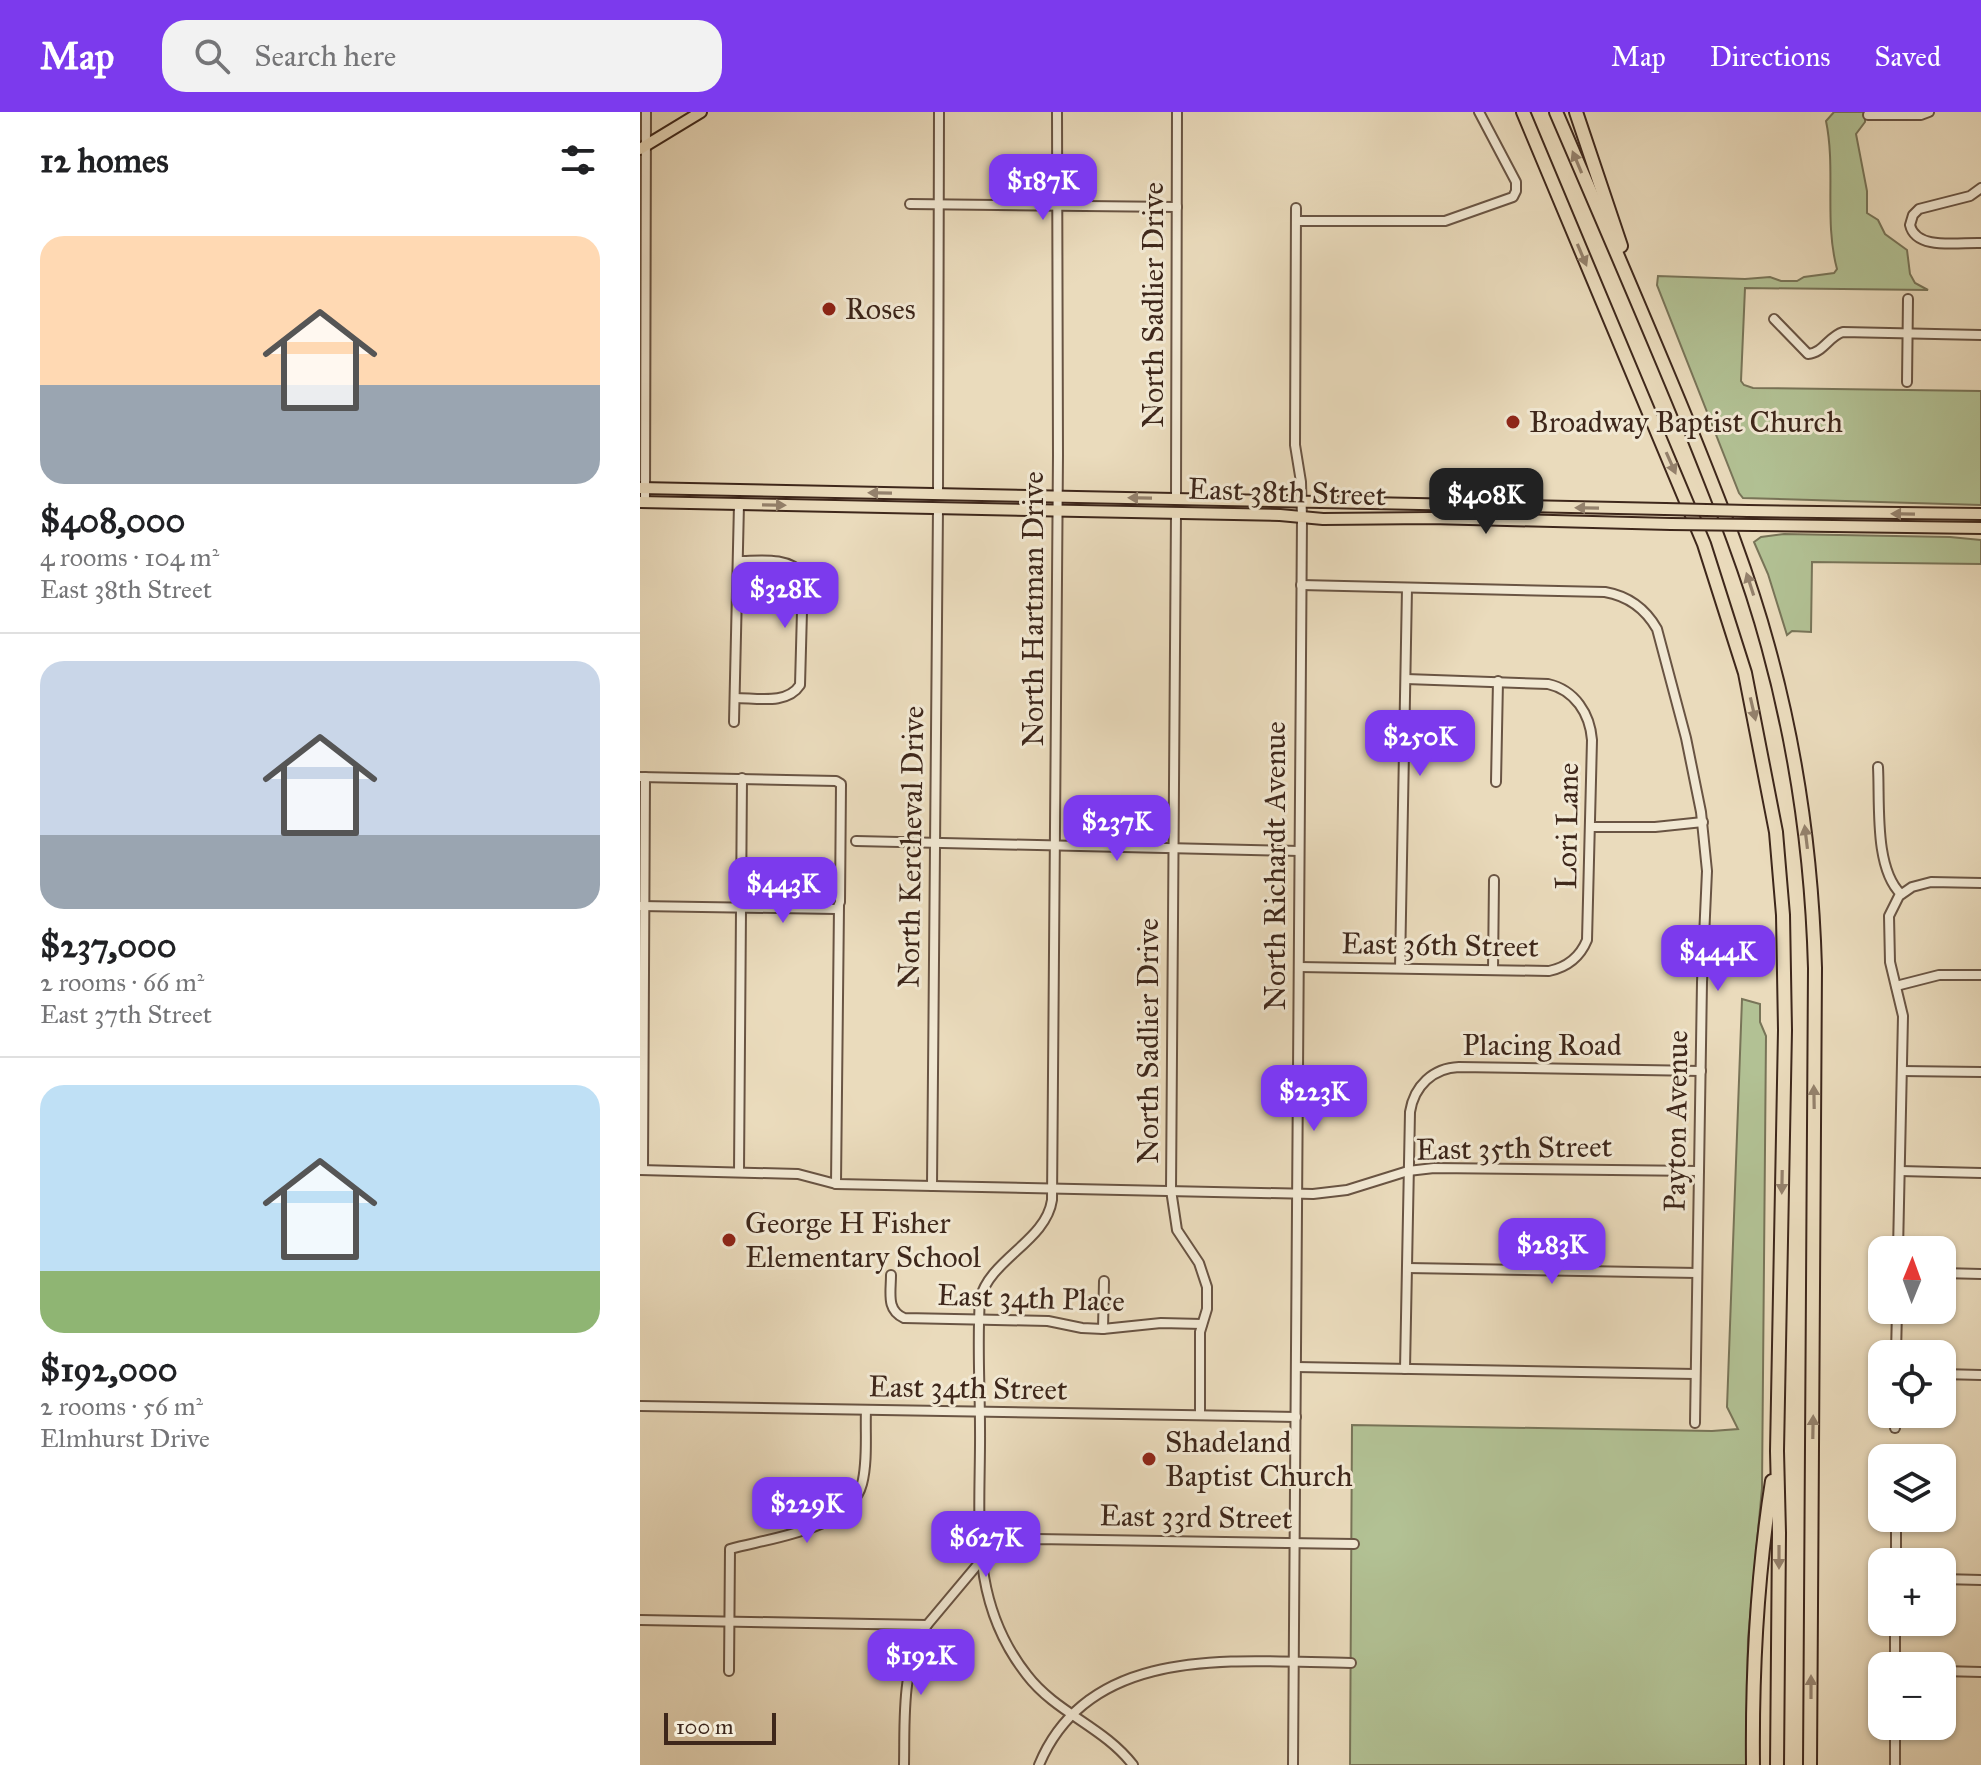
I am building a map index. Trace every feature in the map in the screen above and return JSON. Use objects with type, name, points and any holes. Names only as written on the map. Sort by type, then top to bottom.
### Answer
[{"type":"highway","points":[[1515,112],[1551,183]]},
{"type":"highway","points":[[1523,112],[1704,544],[1745,673],[1767,779],[1779,860],[1785,964],[1777,1451],[1777,1765]]},
{"type":"highway","points":[[1556,112],[1727,519],[1757,606],[1787,723],[1805,833],[1815,995],[1810,1765]]},
{"type":"highway","points":[[1576,112],[1597,168],[1641,311]]},
{"type":"highway","points":[[1753,1765],[1755,1627],[1764,1533],[1777,1451]]},
{"type":"main road","points":[[643,147],[701,112]]},
{"type":"main road","name":"East 38th Street","points":[[642,488],[1981,514]]},
{"type":"main road","name":"East 38th Street","points":[[642,502],[1302,518],[1981,528]]},
{"type":"street","points":[[642,502],[643,147],[646,112]]},
{"type":"street","points":[[938,495],[939,112]]},
{"type":"street","name":"North Hartman Drive","points":[[1057,112],[1052,1189],[1051,1206],[1045,1219],[983,1289],[979,1320],[980,1561],[989,1606],[1007,1646],[1032,1681],[1070,1715],[1112,1741],[1133,1765]]},
{"type":"street","name":"North Sadlier Drive","points":[[1176,499],[1177,112]]},
{"type":"street","points":[[1296,221],[1445,221],[1515,194],[1516,182],[1479,112]]},
{"type":"street","points":[[1868,115],[1921,115],[1929,112]]},
{"type":"street","points":[[1981,188],[1970,196],[1921,208],[1913,215],[1910,225],[1915,237],[1924,242],[1981,243]]},
{"type":"street","points":[[910,204],[1177,207]]},
{"type":"street","name":"North Richardt Avenue","points":[[1293,1765],[1302,518],[1295,445],[1296,208]]},
{"type":"street","points":[[1907,382],[1908,299]]},
{"type":"street","points":[[1774,319],[1803,351],[1811,354],[1840,332],[1981,335]]},
{"type":"street","points":[[734,722],[739,504]]},
{"type":"street","name":"North Kercheval Drive","points":[[932,1186],[938,508]]},
{"type":"street","name":"North Sadlier Drive","points":[[1176,513],[1171,1190],[1177,1230],[1199,1263],[1207,1284],[1208,1302],[1202,1324],[1200,1415]]},
{"type":"street","points":[[735,698],[786,698],[794,694],[800,685],[803,574],[794,564],[783,561],[738,561]]},
{"type":"street","points":[[1301,585],[1407,588],[1400,968]]},
{"type":"street","name":"Payton Avenue","points":[[1407,588],[1605,592],[1627,598],[1647,614],[1661,639],[1703,822],[1708,895],[1701,1071],[1695,1423]]},
{"type":"street","points":[[1406,679],[1498,681],[1496,782]]},
{"type":"street","name":"Lori Lane","points":[[1498,681],[1548,684],[1573,697],[1586,715],[1592,733],[1589,931],[1585,946],[1577,958]]},
{"type":"street","points":[[1878,767],[1885,868],[1890,881],[1901,894]]},
{"type":"street","points":[[642,1170],[642,777],[836,781],[841,784],[836,1184]]},
{"type":"street","points":[[739,1172],[742,778]]},
{"type":"street","points":[[1591,827],[1655,827],[1703,822]]},
{"type":"street","points":[[856,841],[1299,851]]},
{"type":"street","points":[[1493,970],[1494,880]]},
{"type":"street","points":[[1898,1236],[1903,1016],[1889,956],[1888,920],[1894,902],[1912,887],[1931,882],[1981,883]]},
{"type":"street","points":[[641,906],[833,910],[839,906]]},
{"type":"street","name":"East 36th Street","points":[[1299,967],[1549,971],[1577,958]]},
{"type":"street","points":[[1896,986],[1939,975],[1981,975]]},
{"type":"street","name":"Placing Road","points":[[1408,1171],[1411,1105],[1419,1088],[1432,1075],[1459,1067],[1701,1071]]},
{"type":"street","points":[[1902,1071],[1981,1072]]},
{"type":"street","name":"East 35th Street","points":[[642,1170],[798,1174],[836,1184],[1297,1193],[1347,1190],[1408,1171],[1448,1167],[1699,1171]]},
{"type":"street","points":[[1405,1369],[1408,1171]]},
{"type":"street","points":[[1900,1171],[1981,1173]]},
{"type":"street","points":[[1407,1268],[1697,1273]]},
{"type":"street","points":[[1956,1273],[1981,1274]]},
{"type":"street","name":"East 34th Place","points":[[891,1275],[892,1309],[906,1318],[1048,1321],[1103,1329],[1161,1323],[1202,1324]]},
{"type":"street","points":[[1103,1329],[1104,1281]]},
{"type":"street","points":[[1296,1367],[1695,1374]]},
{"type":"street","points":[[1956,1374],[1981,1375]]},
{"type":"street","name":"East 34th Street","points":[[640,1406],[1296,1417]]},
{"type":"street","points":[[729,1671],[730,1549],[823,1524],[844,1510],[863,1482],[866,1410]]},
{"type":"street","name":"East 33rd Street","points":[[904,1765],[907,1681],[914,1649],[927,1625],[980,1561],[996,1550],[1036,1539],[1354,1544]]},
{"type":"street","points":[[1956,1579],[1981,1580]]},
{"type":"street","points":[[640,1620],[927,1625]]},
{"type":"street","points":[[1039,1765],[1052,1738],[1070,1715],[1099,1692],[1140,1674],[1218,1663],[1351,1663]]},
{"type":"street","points":[[1956,1671],[1981,1672]]},
{"type":"street","points":[[1895,1740],[1895,1765]]},
{"type":"green space","points":[[1834,112],[1865,112],[1865,122],[1856,134],[1867,191],[1867,213],[1878,220],[1885,234],[1907,250],[1910,274],[1915,283],[1928,290],[1745,288],[1741,381],[1753,388],[1981,391],[1981,505],[1743,498],[1657,285],[1658,276],[1770,277],[1797,281],[1804,277],[1834,273],[1837,269],[1831,232],[1826,121]]},
{"type":"green space","points":[[1784,534],[1981,540],[1981,564],[1812,562],[1811,632],[1792,631],[1787,635],[1768,574],[1754,542],[1761,537]]},
{"type":"green space","points":[[1742,999],[1760,1004],[1760,1022],[1766,1036],[1762,1488],[1748,1639],[1746,1765],[1350,1765],[1352,1425],[1738,1429],[1727,1407]]},
{"type":"place","name":"Roses","points":[[829,309]]},
{"type":"place","name":"Broadway Baptist Church","points":[[1513,422]]},
{"type":"place","name":"George H Fisher Elementary School","points":[[729,1240]]},
{"type":"place","name":"Shadeland Baptist Church","points":[[1149,1459]]}]
